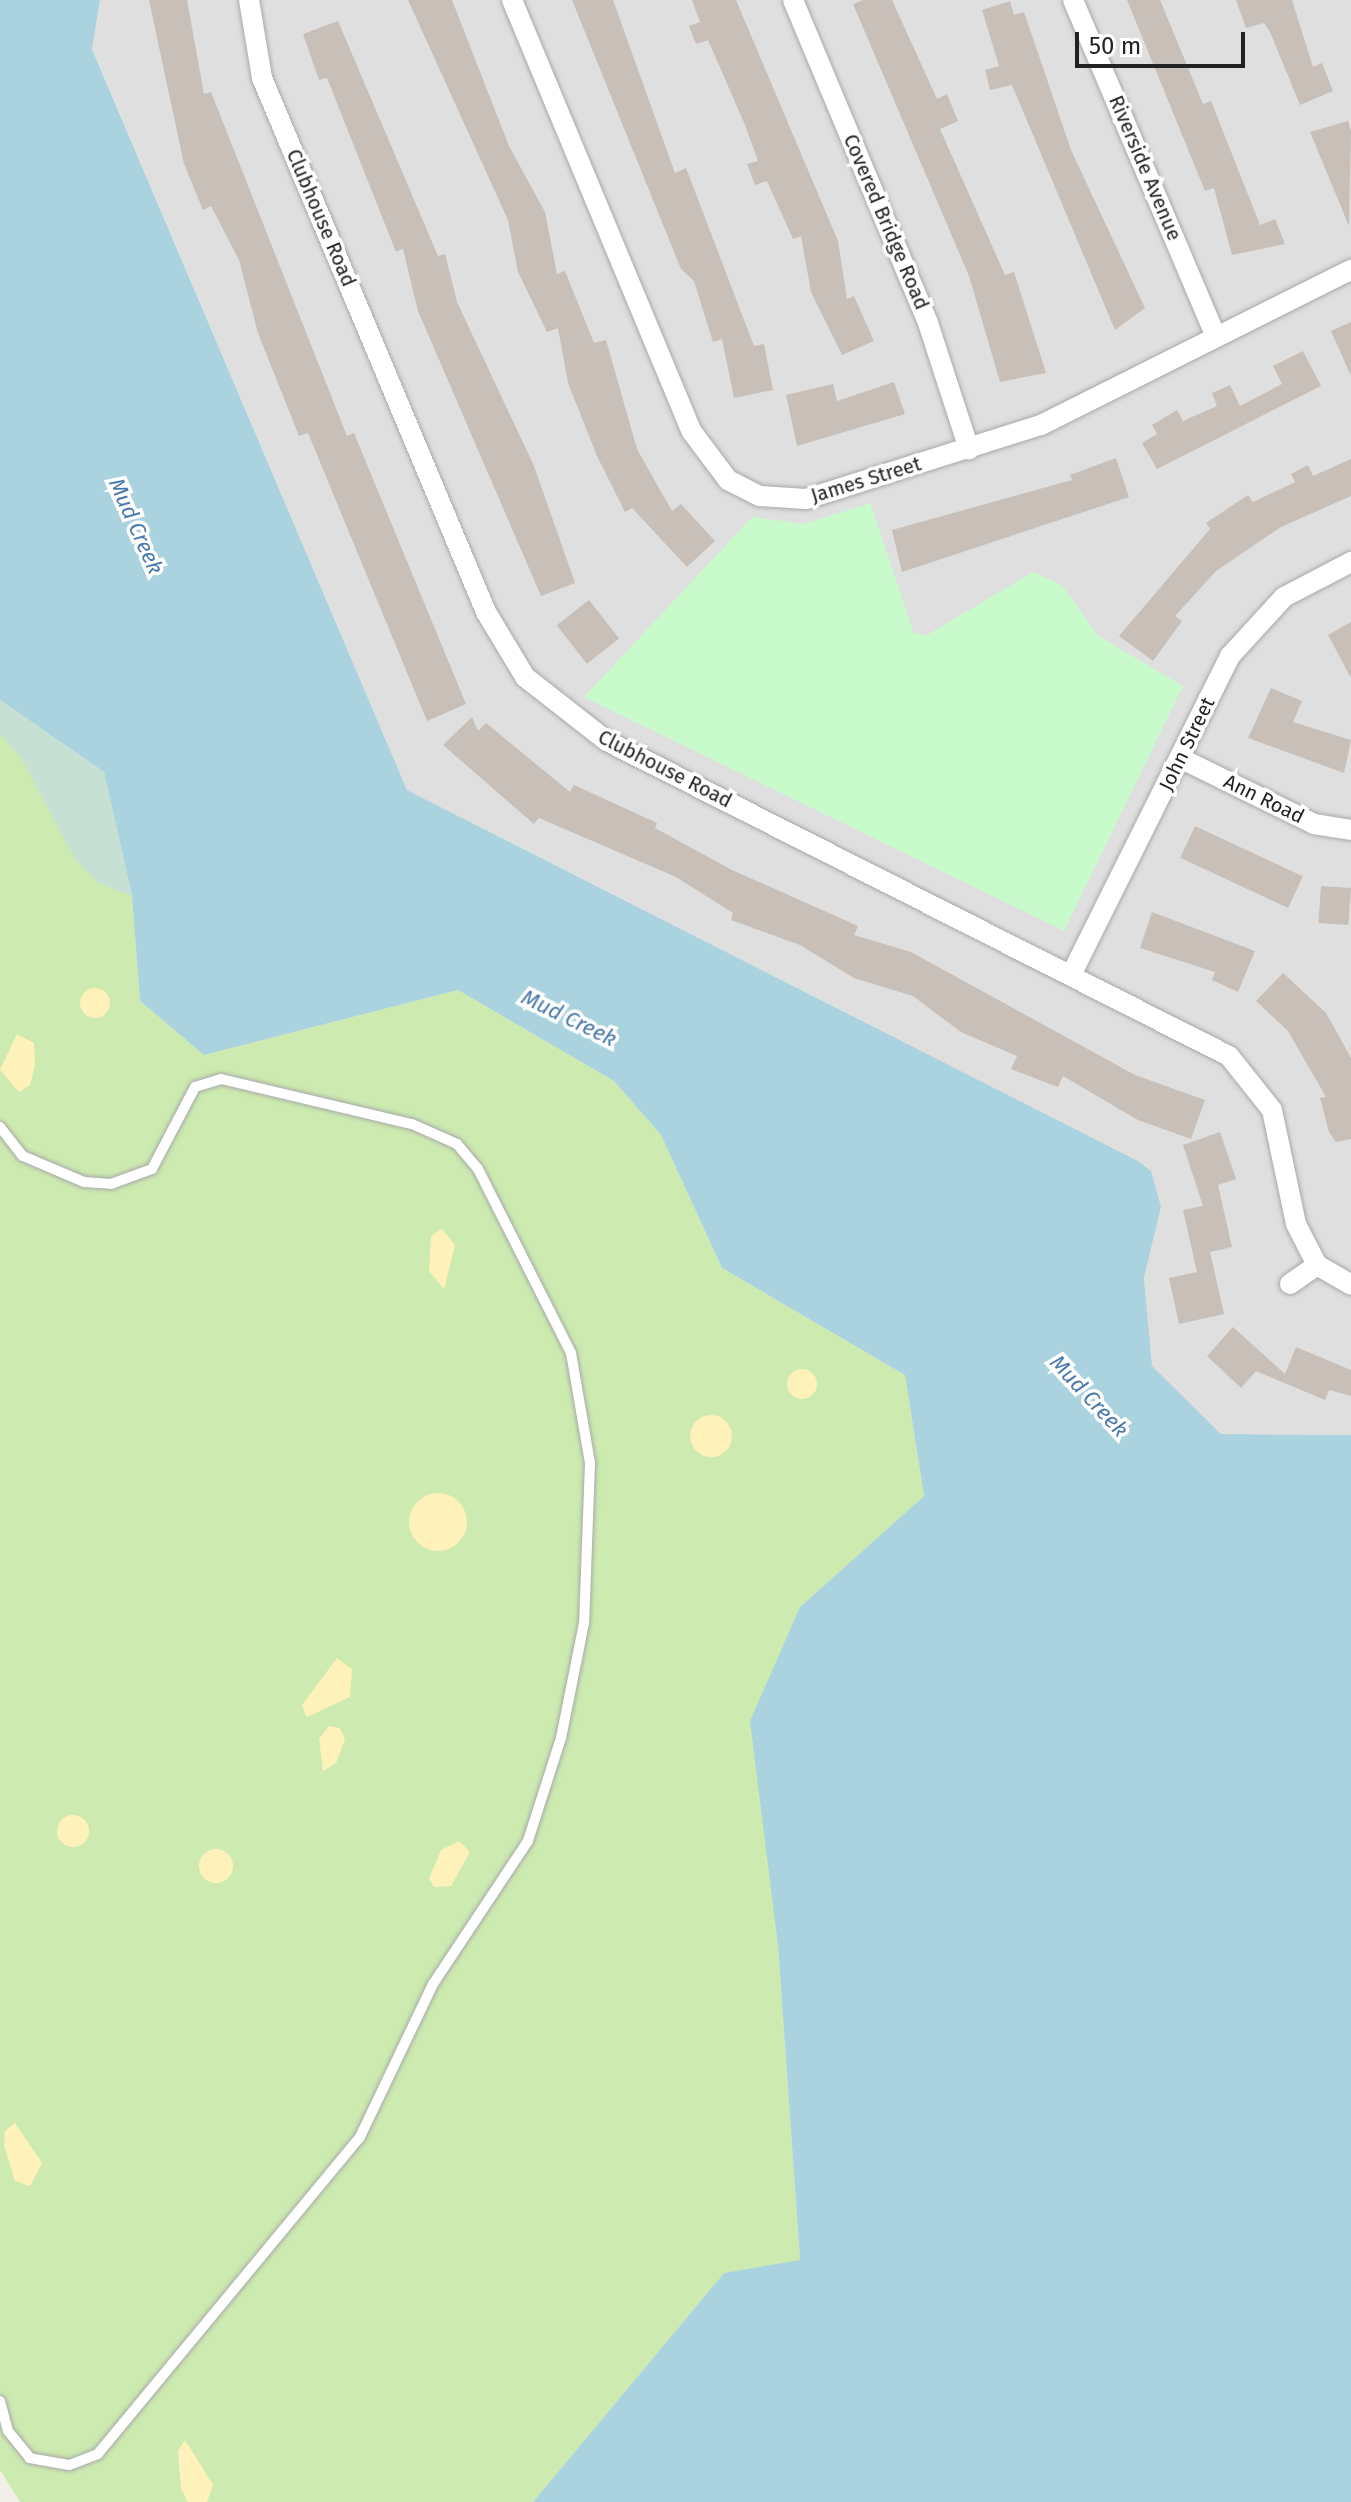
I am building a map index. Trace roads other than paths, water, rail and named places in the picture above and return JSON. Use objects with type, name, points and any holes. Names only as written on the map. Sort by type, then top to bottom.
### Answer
[{"type":"street","name":"Clubhouse Road","points":[[249,0],[262,78],[486,612],[525,677],[607,741],[1204,1038],[1251,1080],[1272,1110],[1296,1224],[1317,1265]]},
{"type":"street","name":"James Street","points":[[512,0],[692,432],[728,480],[760,496],[806,499],[1052,421],[1351,270]]},
{"type":"street","name":"Covered Bridge Road","points":[[793,0],[928,323],[969,449]]},
{"type":"street","name":"Riverside Avenue","points":[[1073,0],[1216,337]]},
{"type":"street","name":"John Street","points":[[1073,971],[1230,656],[1259,619],[1351,562]]},
{"type":"street","name":"Ann Road","points":[[1180,758],[1314,824],[1351,830]]},
{"type":"street","points":[[1290,1284],[1317,1265],[1351,1285]]},
{"type":"lane","points":[[0,1127],[23,1156],[84,1182],[111,1184],[152,1169],[195,1087],[221,1079],[412,1124],[457,1144],[478,1169],[571,1353],[590,1463],[584,1623],[561,1738],[528,1841],[433,1984],[360,2137],[98,2454],[69,2465],[30,2458],[8,2431],[0,2401]]},
{"type":"water","name":"Mud Creek","points":[[0,0],[100,0],[92,49],[407,790],[1138,1161],[1151,1171],[1161,1207],[1144,1278],[1152,1366],[1221,1434],[1351,1435],[1351,2502],[533,2502],[724,2273],[800,2260],[778,1945],[750,1721],[800,1607],[924,1496],[905,1375],[722,1268],[661,1135],[614,1081],[458,990],[204,1055],[140,1001],[132,896],[104,772],[0,700]]}]
